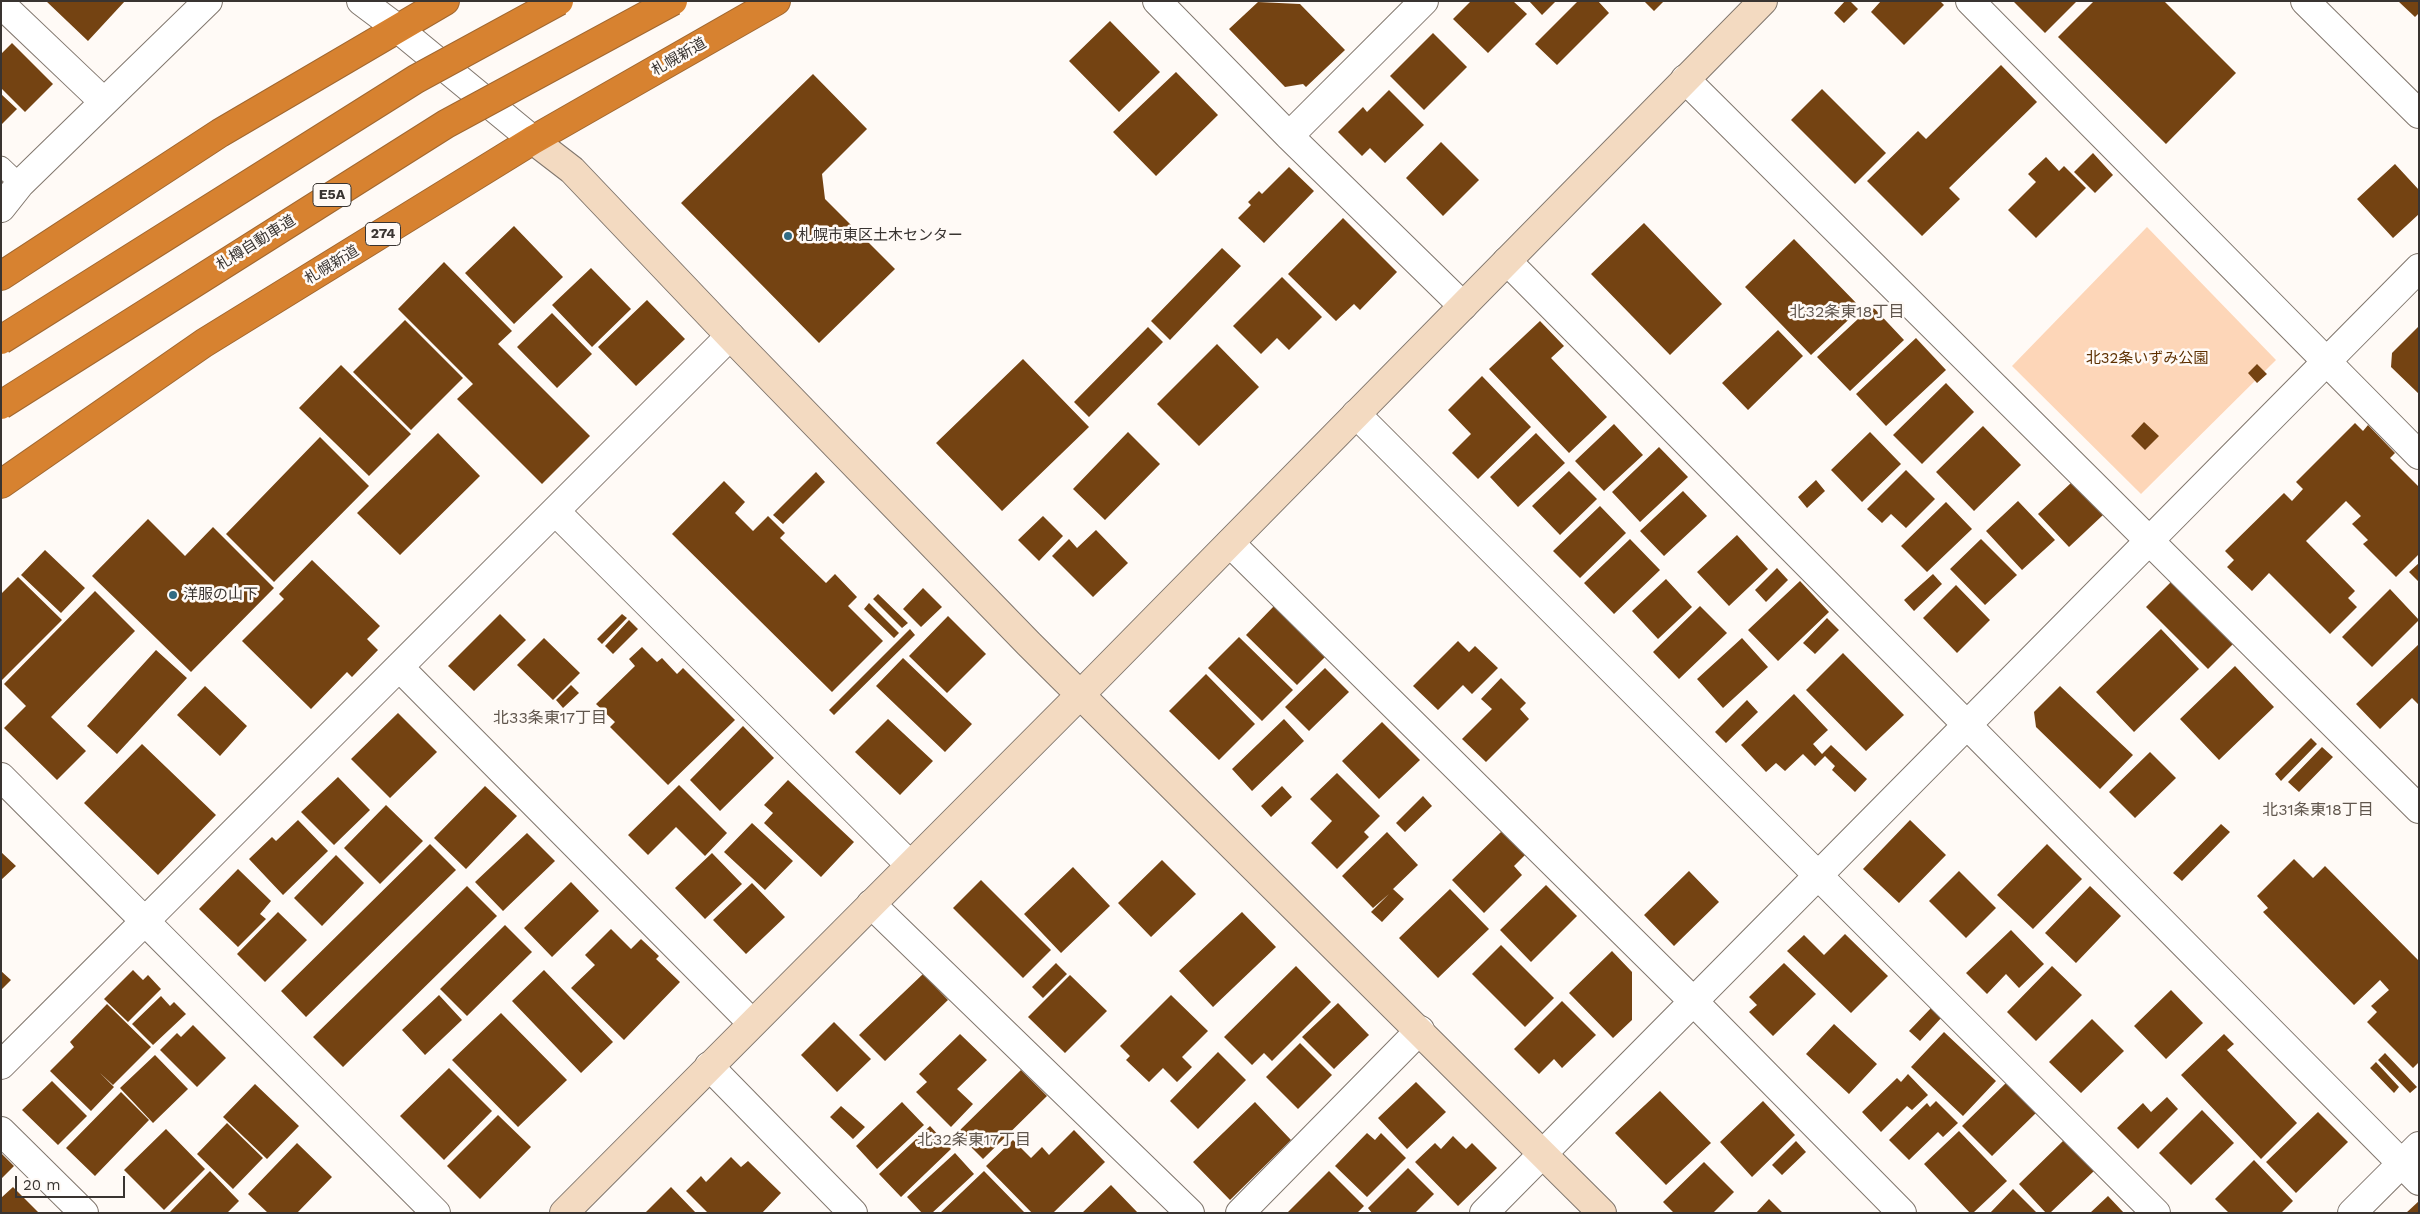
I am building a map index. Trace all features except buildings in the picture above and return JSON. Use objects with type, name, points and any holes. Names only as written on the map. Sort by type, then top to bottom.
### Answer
[{"type":"highway","points":[[1,276],[220,133],[445,1]]},
{"type":"highway","points":[[1,340],[416,78],[558,1]]},
{"type":"highway","name":"札樽自動車道","points":[[1,405],[446,124],[673,1]]},
{"type":"highway","name":"札幌新道","points":[[1,484],[204,343],[533,140],[776,1]]},
{"type":"street","points":[[1,208],[10,175],[104,102],[208,1]]},
{"type":"street","points":[[361,1],[572,170],[730,336],[1080,695],[1420,1030],[1602,1213]]},
{"type":"street","points":[[1157,1],[1289,136],[1462,306]]},
{"type":"street","points":[[1289,136],[1424,1]]},
{"type":"street","points":[[564,1213],[752,1022],[1080,695],[1685,79],[1764,1]]},
{"type":"street","points":[[1970,1],[2419,455]]},
{"type":"street","points":[[2305,1],[2419,114]]},
{"type":"street","points":[[1,4],[104,102]]},
{"type":"street","points":[[1685,79],[2419,809]]},
{"type":"street","points":[[1507,261],[1966,725],[2413,1164],[2352,1213]]},
{"type":"street","points":[[1484,1213],[2419,268]]},
{"type":"street","points":[[1,1065],[730,336]]},
{"type":"street","points":[[1356,414],[2156,1213]]},
{"type":"street","points":[[554,511],[910,865]]},
{"type":"street","points":[[1230,543],[1693,1002],[1902,1213]]},
{"type":"street","points":[[399,667],[752,1022]]},
{"type":"street","points":[[1,777],[436,1213]]},
{"type":"street","points":[[871,904],[1190,1213]]},
{"type":"street","points":[[1240,1213],[1420,1030]]},
{"type":"street","points":[[709,1066],[853,1213]]},
{"type":"street","points":[[1,1131],[84,1213]]},
{"type":"green space","name":"北32条いずみ公園","points":[[2147,227],[2276,360],[2141,494],[2012,366]]},
{"type":"place","name":"札幌市東区土木センター","points":[[788,236]]},
{"type":"place","name":"洋服の山下","points":[[173,595]]},
{"type":"district","name":"北32条東18丁目","points":[[1847,312]]},
{"type":"district","name":"北33条東17丁目","points":[[550,718]]},
{"type":"district","name":"北31条東18丁目","points":[[2318,810]]},
{"type":"district","name":"北32条東17丁目","points":[[974,1140]]}]
